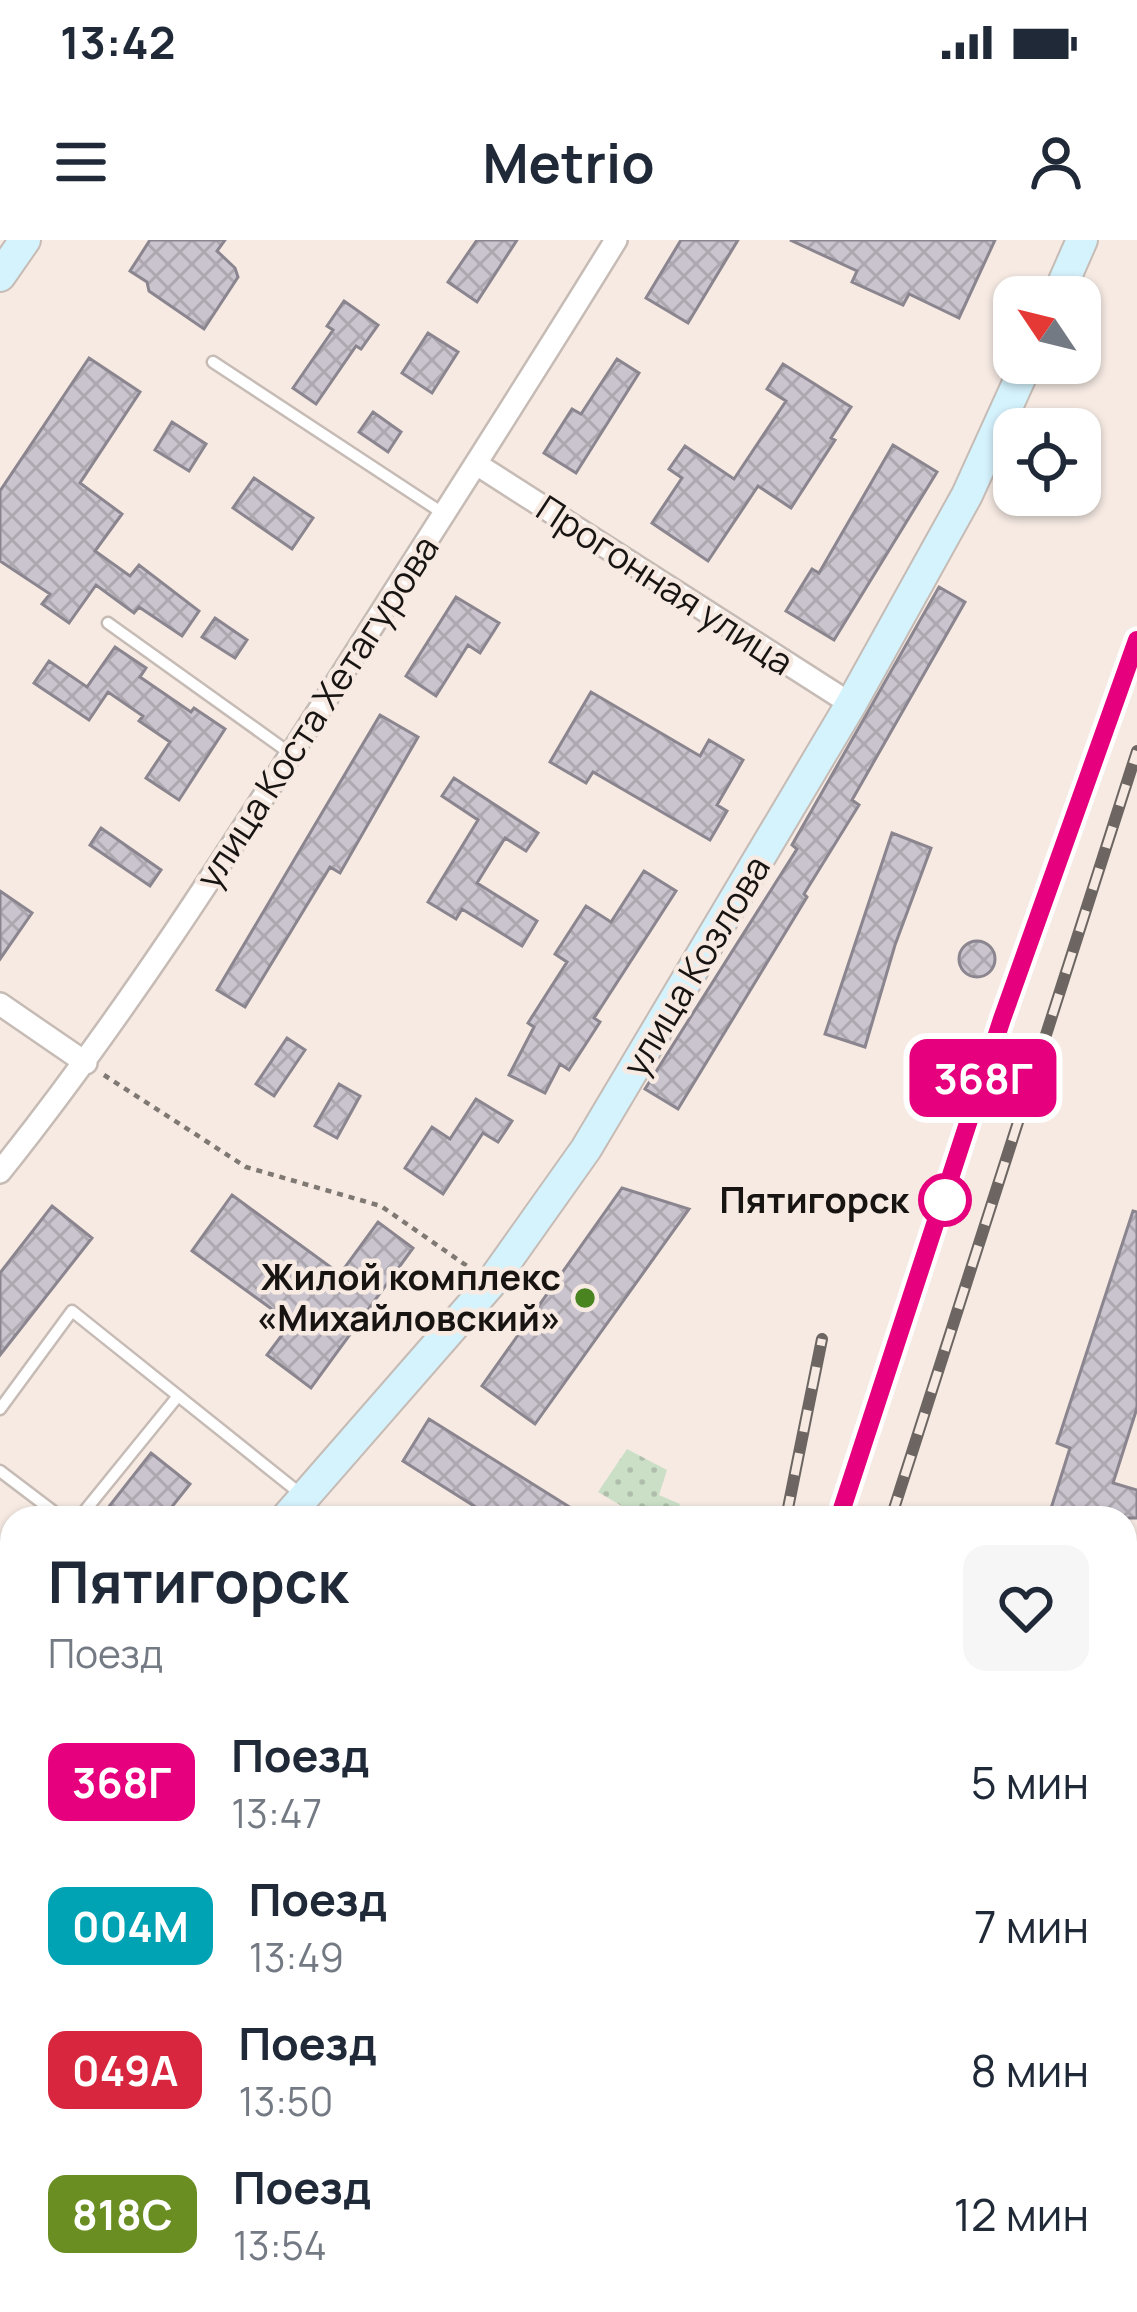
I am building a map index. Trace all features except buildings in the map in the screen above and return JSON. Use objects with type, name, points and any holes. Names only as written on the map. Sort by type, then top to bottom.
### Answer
[{"type":"street","points":[[0,276],[25,240]]},
{"type":"street","name":"улица Коста Хетагурова","points":[[0,1172],[86,1064],[291,754],[616,240]]},
{"type":"street","points":[[1066,276],[1082,240]]},
{"type":"street","name":"улица Козлова","points":[[297,1506],[491,1283],[586,1149],[851,704],[967,495],[1017,384]]},
{"type":"street","name":"Прогонная улица","points":[[478,464],[851,704]]},
{"type":"street","points":[[0,1004],[86,1064]]},
{"type":"lane","points":[[213,362],[444,514]]},
{"type":"lane","points":[[108,623],[291,754]]},
{"type":"lane","points":[[0,1408],[72,1311],[178,1396],[293,1506]]},
{"type":"lane","points":[[89,1506],[178,1396]]},
{"type":"lane","points":[[0,1471],[46,1506]]},
{"type":"path","points":[[86,1064],[246,1167],[381,1206],[491,1283]]},
{"type":"green space","points":[[627,1449],[667,1470],[659,1495],[680,1504],[622,1506],[598,1492]]},
{"type":"railway","points":[[843,1506],[1002,1019],[1137,640]]},
{"type":"railway","points":[[895,1506],[1137,751]]},
{"type":"railway","points":[[788,1506],[822,1339]]},
{"type":"train","name":"368Г","points":[[843,1506],[1002,1019],[1137,640]]},
{"type":"place","name":"Пятигорск","points":[[945,1200]]},
{"type":"place","name":"Жилой комплекс «Михайловский»","points":[[585,1298]]}]
